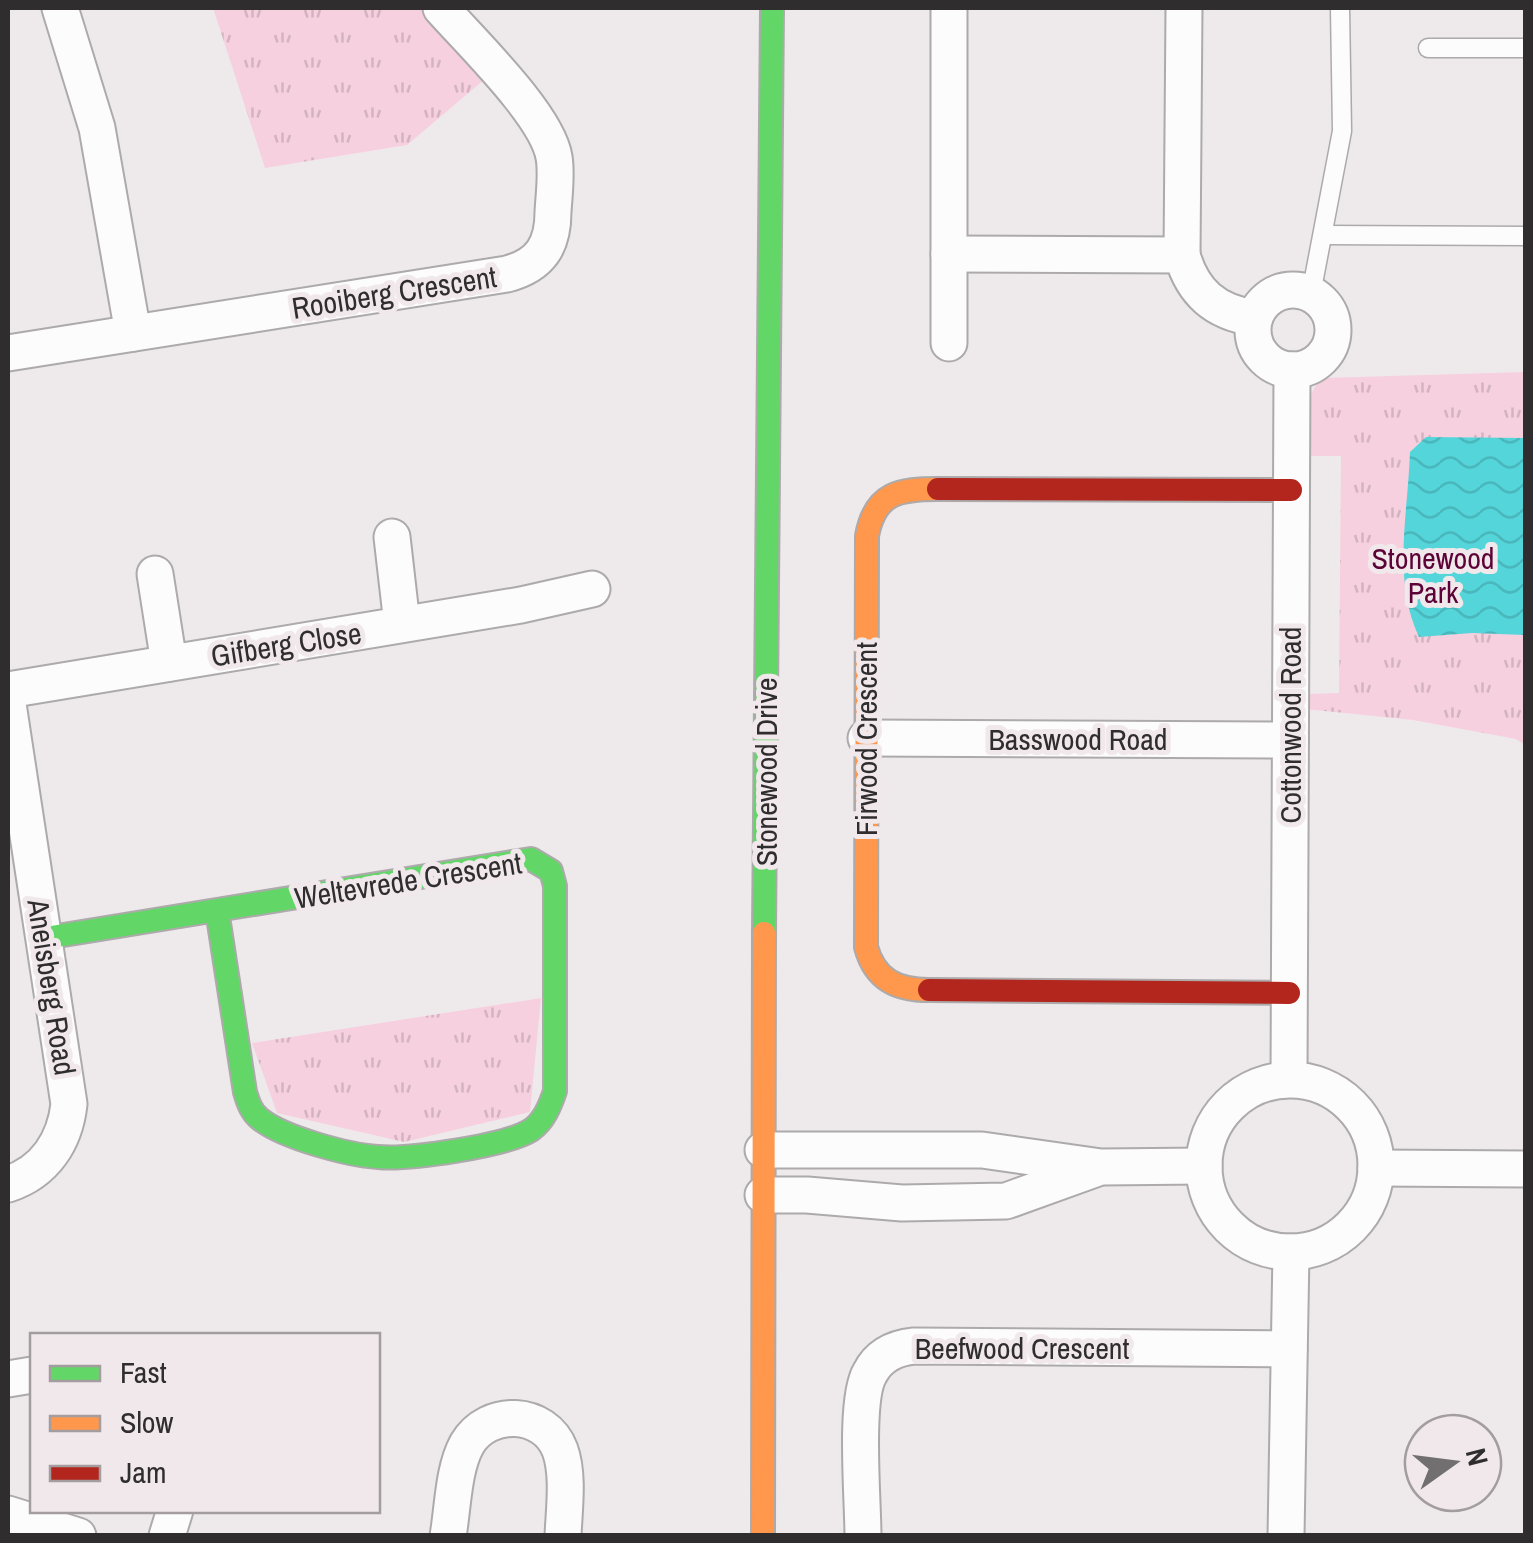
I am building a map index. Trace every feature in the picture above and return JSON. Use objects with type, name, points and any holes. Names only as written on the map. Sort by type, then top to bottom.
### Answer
[{"type":"street","points":[[60,8],[97,128],[133,333]]},
{"type":"street","name":"Rooiberg Crescent","points":[[8,353],[507,274],[532,265],[542,256],[552,235],[554,156],[542,126],[442,8]]},
{"type":"street","name":"Stonewood Drive","points":[[763,1536],[772,8]]},
{"type":"street","points":[[949,8],[949,343]]},
{"type":"street","points":[[1184,8],[1182,254],[1187,272],[1207,300],[1234,314],[1254,318]]},
{"type":"street","points":[[949,254],[1182,254]]},
{"type":"street","points":[[1298,290],[1312,294],[1330,313],[1332,340],[1317,362],[1292,370],[1277,368],[1256,347],[1254,318],[1271,296],[1298,290]]},
{"type":"street","name":"Cottonwood Road","points":[[1289,1079],[1292,370]]},
{"type":"street","name":"Firwood Crescent","points":[[1289,993],[914,990],[892,985],[874,970],[866,947],[867,536],[873,512],[892,494],[918,489],[1292,490]]},
{"type":"street","name":"Gifberg Close","points":[[392,537],[402,624]]},
{"type":"street","name":"Gifberg Close","points":[[155,574],[169,664]]},
{"type":"street","name":"Gifberg Close","points":[[8,690],[521,605],[592,589]]},
{"type":"street","name":"Aneisberg Road","points":[[8,704],[68,1085],[67,1123],[50,1156],[35,1170],[8,1184]]},
{"type":"street","name":"Basswood Road","points":[[866,738],[1290,740]]},
{"type":"street","name":"Weltevrede Crescent","points":[[44,938],[531,859],[540,861],[552,871],[556,886],[555,1091],[545,1117],[514,1138],[388,1158],[357,1153],[264,1122],[248,1104],[218,910]]},
{"type":"street","points":[[1289,1079],[1312,1082],[1351,1105],[1365,1124],[1376,1168],[1364,1210],[1350,1227],[1322,1245],[1291,1252],[1268,1250],[1230,1228],[1206,1189],[1204,1166],[1206,1144],[1228,1105],[1267,1082],[1289,1079]]},
{"type":"street","points":[[763,1150],[982,1150],[1100,1167],[1204,1166]]},
{"type":"street","points":[[763,1195],[902,1203],[1006,1201],[1100,1167]]},
{"type":"street","points":[[1376,1168],[1526,1170]]},
{"type":"street","points":[[1286,1536],[1291,1252]]},
{"type":"street","name":"Beefwood Crescent","points":[[862,1536],[863,1395],[870,1370],[889,1352],[914,1346],[1289,1349]]},
{"type":"street","points":[[448,1536],[463,1452],[480,1429],[508,1418],[538,1424],[559,1447],[564,1462],[563,1536]]},
{"type":"street","points":[[8,1514],[78,1536]]},
{"type":"lane","points":[[1312,294],[1342,131],[1340,8]]},
{"type":"lane","points":[[1428,48],[1526,48]]},
{"type":"lane","points":[[1324,236],[1526,236]]},
{"type":"green space","points":[[213,8],[423,8],[485,79],[407,145],[265,168]]},
{"type":"green space","name":"Stonewood Park","points":[[1525,372],[1525,745],[1516,739],[1413,720],[1305,709],[1305,694],[1339,693],[1341,456],[1306,456],[1306,414],[1316,386],[1323,378]]},
{"type":"green space","points":[[541,998],[530,1112],[404,1142],[277,1113],[252,1043]]},
{"type":"water","points":[[1426,437],[1525,438],[1525,635],[1419,637],[1406,593],[1404,546],[1410,452]]},
{"type":"traffic: fast","points":[[764,933],[772,8]]},
{"type":"traffic: fast","points":[[45,938],[531,859],[551,871],[555,886],[555,1091],[543,1118],[531,1130],[501,1141],[456,1151],[392,1157],[334,1149],[300,1139],[260,1119],[245,1092],[217,910]]},
{"type":"traffic: slow","points":[[929,990],[889,981],[875,968],[866,947],[867,536],[876,510],[891,496],[938,489]]},
{"type":"traffic: slow","points":[[763,1536],[764,933]]},
{"type":"traffic: jam","points":[[938,489],[1291,490]]},
{"type":"traffic: jam","points":[[929,990],[1289,993]]}]
